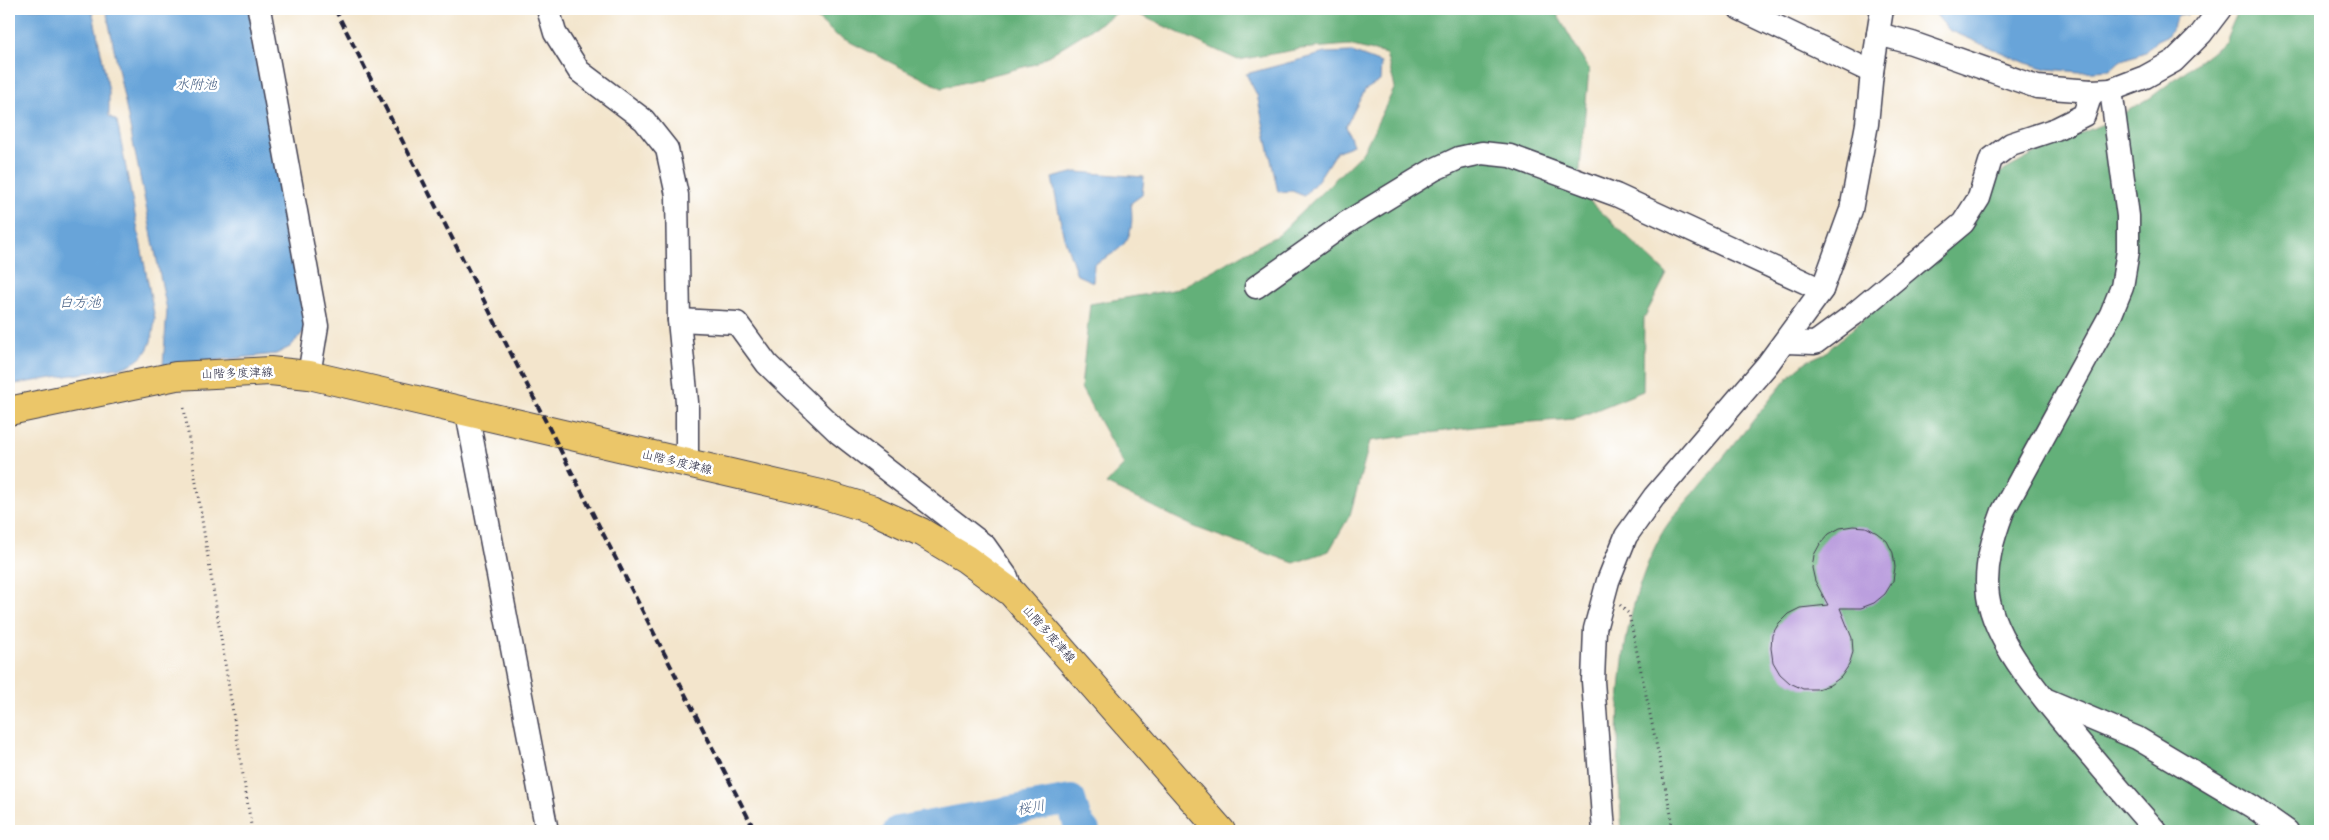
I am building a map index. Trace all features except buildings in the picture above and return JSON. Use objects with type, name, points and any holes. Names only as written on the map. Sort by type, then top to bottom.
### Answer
[{"type":"main road","name":"山階多度津線","points":[[9,411],[176,376],[270,370],[309,376],[821,494],[871,509],[921,532],[966,559],[1012,593],[1221,831]]},
{"type":"street","points":[[259,9],[317,326],[309,376]]},
{"type":"street","points":[[548,9],[555,33],[579,71],[644,120],[668,149],[677,196],[679,320],[687,402],[687,464]]},
{"type":"street","points":[[1740,9],[1872,72]]},
{"type":"street","points":[[1604,831],[1593,681],[1595,629],[1605,591],[1626,536],[1654,497],[1785,342],[1822,290],[1851,210],[1867,124],[1872,72],[1882,9]]},
{"type":"street","points":[[1878,34],[2037,87],[2102,91],[2145,77],[2174,61],[2201,34],[2220,9]]},
{"type":"street","points":[[1785,342],[1815,344],[1853,315],[1963,223],[1979,198],[1991,159],[2011,144],[2056,129],[2084,114],[2102,91]]},
{"type":"street","points":[[2102,91],[2128,216],[2128,251],[2122,287],[2111,314],[2003,511],[1993,540],[1987,567],[1988,594],[1993,618],[2002,637],[2044,699],[2156,831]]},
{"type":"street","points":[[1256,287],[1346,223],[1433,170],[1459,158],[1482,153],[1510,156],[1616,194],[1822,290]]},
{"type":"street","points":[[679,320],[737,323],[766,364],[839,433],[985,546],[1007,577],[1012,593]]},
{"type":"street","points":[[467,413],[547,831]]},
{"type":"street","points":[[2044,699],[2137,738],[2253,807],[2287,831]]},
{"type":"path","points":[[184,408],[252,831]]},
{"type":"path","points":[[1605,591],[1629,614],[1672,818],[1670,831]]},
{"type":"green space","points":[[807,9],[1123,9],[1035,64],[942,88],[836,35]]},
{"type":"green space","points":[[1127,9],[1554,9],[1589,69],[1578,190],[1667,274],[1644,318],[1643,391],[1574,419],[1489,425],[1370,441],[1350,515],[1329,551],[1294,563],[1197,528],[1106,484],[1124,465],[1081,388],[1090,304],[1178,289],[1278,235],[1363,152],[1395,87],[1386,54],[1349,45],[1300,49],[1238,60]]},
{"type":"green space","points":[[2239,9],[2320,9],[2320,831],[1622,831],[1618,756],[1621,680],[1626,643],[1634,606],[1645,570],[1661,535],[1669,523],[1789,376],[1807,361],[1825,353],[1968,226],[1998,174],[2046,148],[2108,122],[2150,98],[2225,41]]},
{"type":"water","name":"白方池","points":[[9,9],[92,9],[109,91],[109,116],[117,121],[155,319],[153,335],[148,348],[139,359],[124,367],[9,385]]},
{"type":"water","name":"水附池","points":[[106,9],[255,9],[308,327],[290,347],[276,354],[163,366],[167,310]]},
{"type":"water","points":[[1931,9],[2190,9],[2187,15],[2178,16],[2168,35],[2157,40],[2145,52],[2120,61],[2110,70],[2079,72],[2048,69],[2026,63],[1949,30]]},
{"type":"water","points":[[1352,52],[1381,63],[1380,81],[1365,90],[1346,126],[1353,145],[1336,152],[1318,180],[1304,196],[1292,191],[1278,192],[1257,95],[1246,74],[1325,53]]},
{"type":"water","points":[[1076,172],[1144,177],[1142,195],[1131,203],[1131,225],[1126,241],[1114,253],[1094,264],[1093,282],[1077,275],[1063,234],[1052,178]]},
{"type":"waterway","name":"桜川","points":[[898,831],[1071,800],[1077,821],[1085,831]]},
{"type":"railway","points":[[335,9],[755,831]]}]
